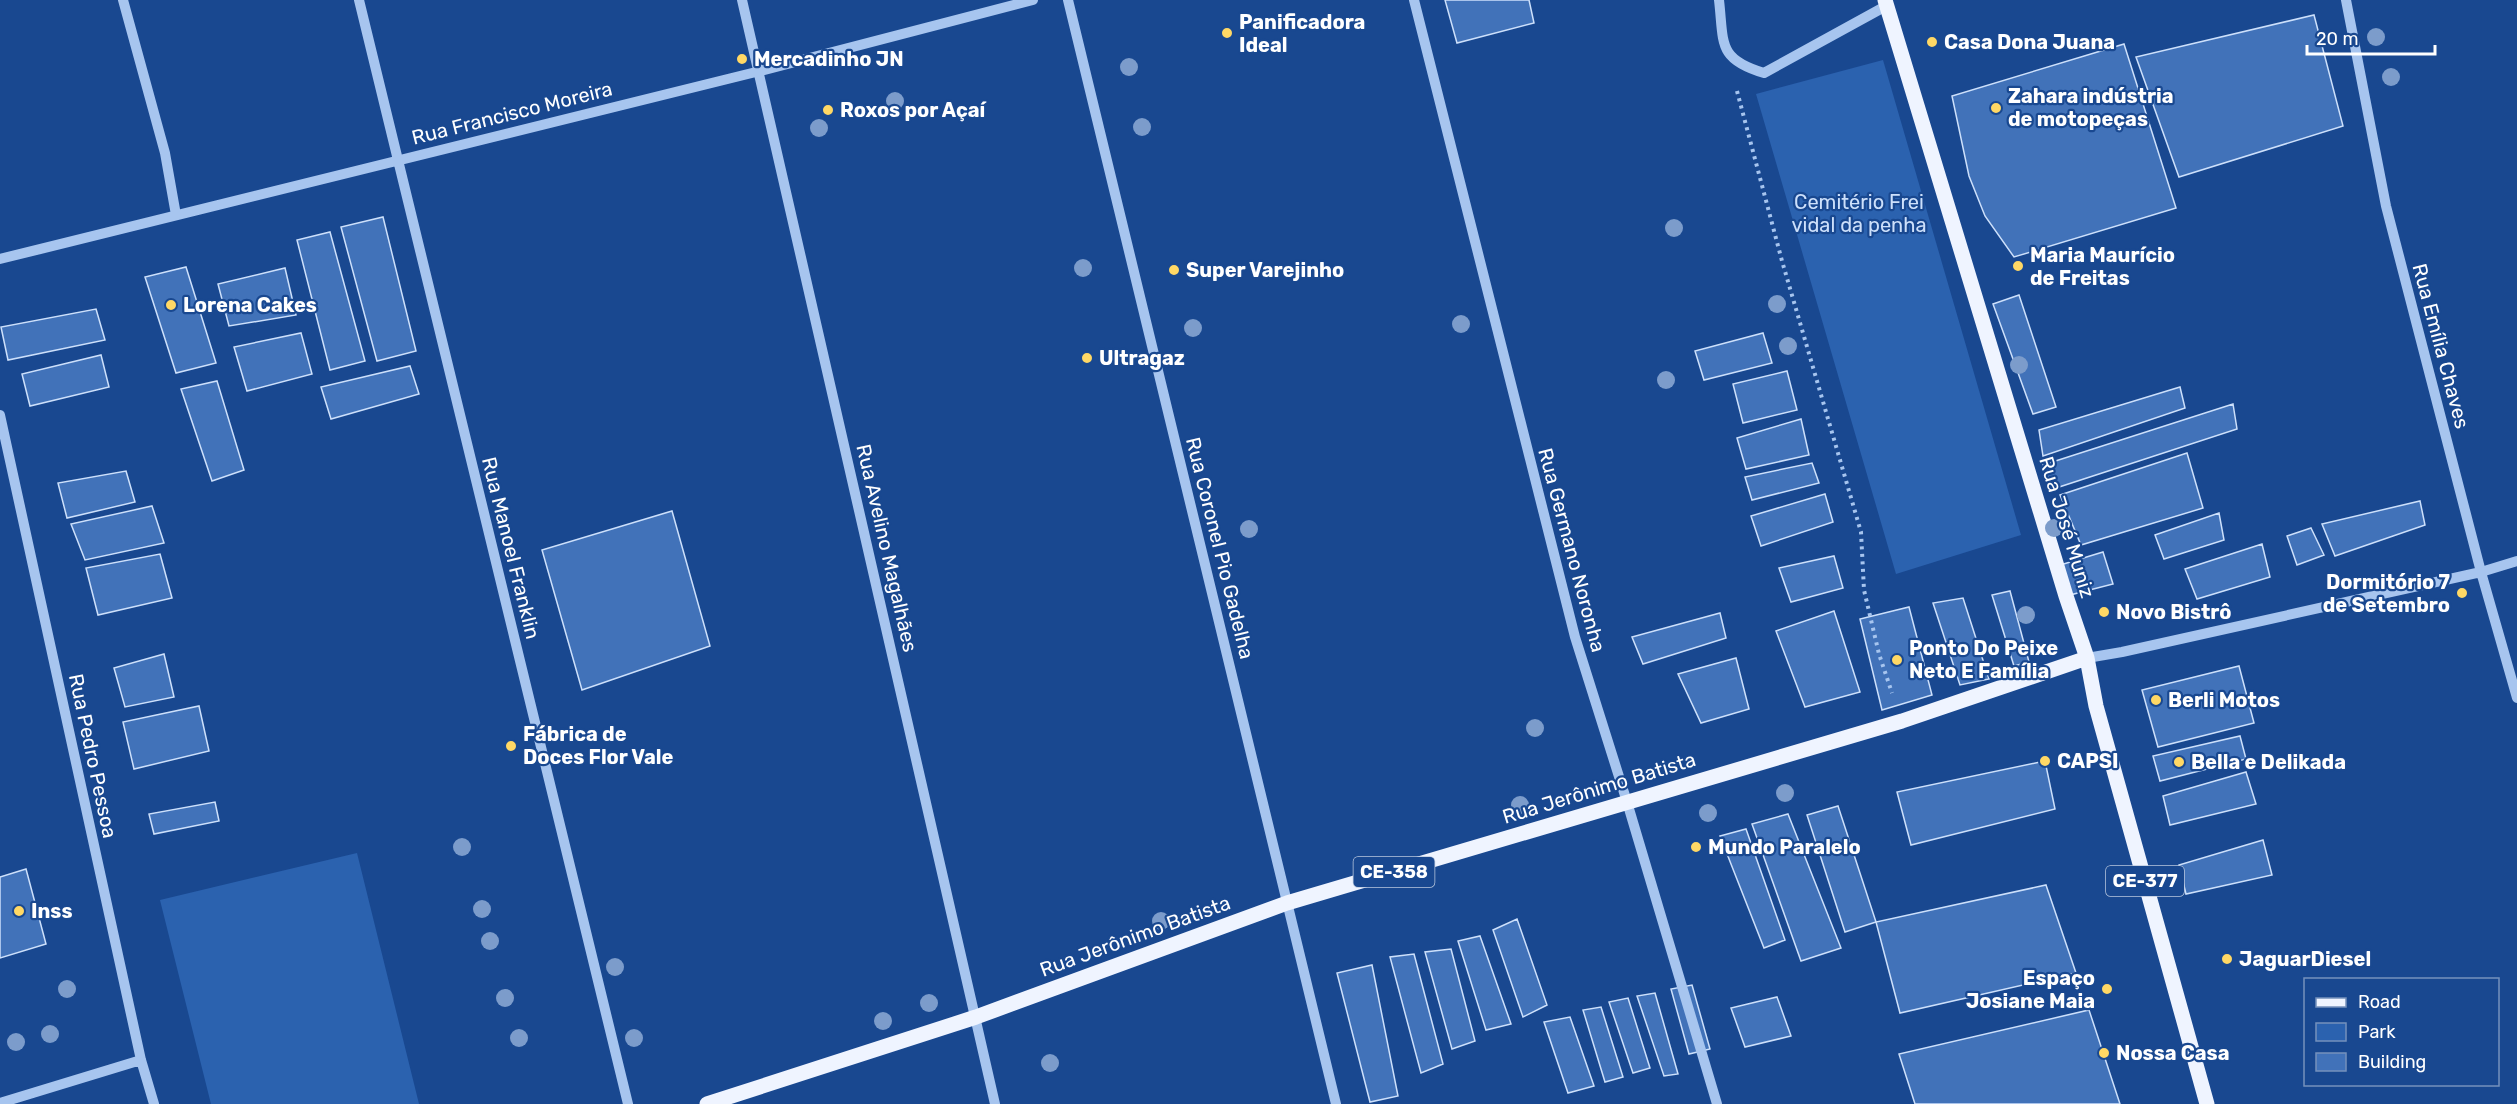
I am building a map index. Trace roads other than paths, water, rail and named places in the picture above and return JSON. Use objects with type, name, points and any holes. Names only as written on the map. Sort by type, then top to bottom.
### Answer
[{"type":"main road","name":"Rua José Muniz","points":[[1886,3],[2063,586],[2087,658],[2096,706],[2207,1104]]},
{"type":"main road","name":"Rua Jerônimo Batista","points":[[707,1104],[976,1017],[1287,903],[1902,721],[2087,658]]},
{"type":"street","points":[[123,0],[165,153],[176,215]]},
{"type":"street","name":"Rua Manoel Franklin","points":[[359,0],[628,1104]]},
{"type":"street","name":"Rua Avelino Magalhães","points":[[742,0],[995,1104]]},
{"type":"street","name":"Rua Francisco Moreira","points":[[0,259],[760,71],[1033,0]]},
{"type":"street","name":"Rua Coronel Pio Gadelha","points":[[1068,0],[1336,1104]]},
{"type":"street","name":"Rua Germano Noronha","points":[[1414,0],[1575,637],[1717,1104]]},
{"type":"street","points":[[1719,0],[1725,50],[1742,67],[1764,73],[1886,3]]},
{"type":"street","name":"Rua Emília Chaves","points":[[2346,0],[2386,206],[2481,572],[2517,698]]},
{"type":"street","name":"Rua Pedro Pessoa","points":[[0,415],[141,1060],[154,1104]]},
{"type":"street","name":"Rua Jerônimo Batista","points":[[2087,658],[2481,572],[2517,561]]},
{"type":"street","points":[[0,1103],[141,1060]]},
{"type":"place","name":"Panificadora Ideal","points":[[1227,33]]},
{"type":"place","name":"Casa Dona Juana","points":[[1932,42]]},
{"type":"place","name":"Mercadinho JN","points":[[742,59]]},
{"type":"place","name":"Zahara indústria de motopeças","points":[[1996,108]]},
{"type":"place","name":"Roxos por Açaí","points":[[828,110]]},
{"type":"place","name":"Maria Maurício de Freitas","points":[[2018,266]]},
{"type":"place","name":"Super Varejinho","points":[[1174,270]]},
{"type":"place","name":"Lorena Cakes","points":[[171,305]]},
{"type":"place","name":"Ultragaz","points":[[1087,358]]},
{"type":"place","name":"Dormitório 7 de Setembro","points":[[2462,593]]},
{"type":"place","name":"Novo Bistrô","points":[[2104,612]]},
{"type":"place","name":"Ponto Do Peixe Neto E Família","points":[[1897,660]]},
{"type":"place","name":"Berli Motos","points":[[2156,700]]},
{"type":"place","name":"Fábrica de Doces Flor Vale","points":[[511,746]]},
{"type":"place","name":"CAPSI","points":[[2045,761]]},
{"type":"place","name":"Bella e Delikada","points":[[2179,762]]},
{"type":"place","name":"Mundo Paralelo","points":[[1696,847]]},
{"type":"place","name":"Inss","points":[[19,911]]},
{"type":"place","name":"JaguarDiesel","points":[[2227,959]]},
{"type":"place","name":"Espaço Josiane Maia","points":[[2107,989]]},
{"type":"place","name":"Nossa Casa","points":[[2104,1053]]},
{"type":"park label","name":"Cemitério Frei vidal da penha","points":[[1859,214]]}]
